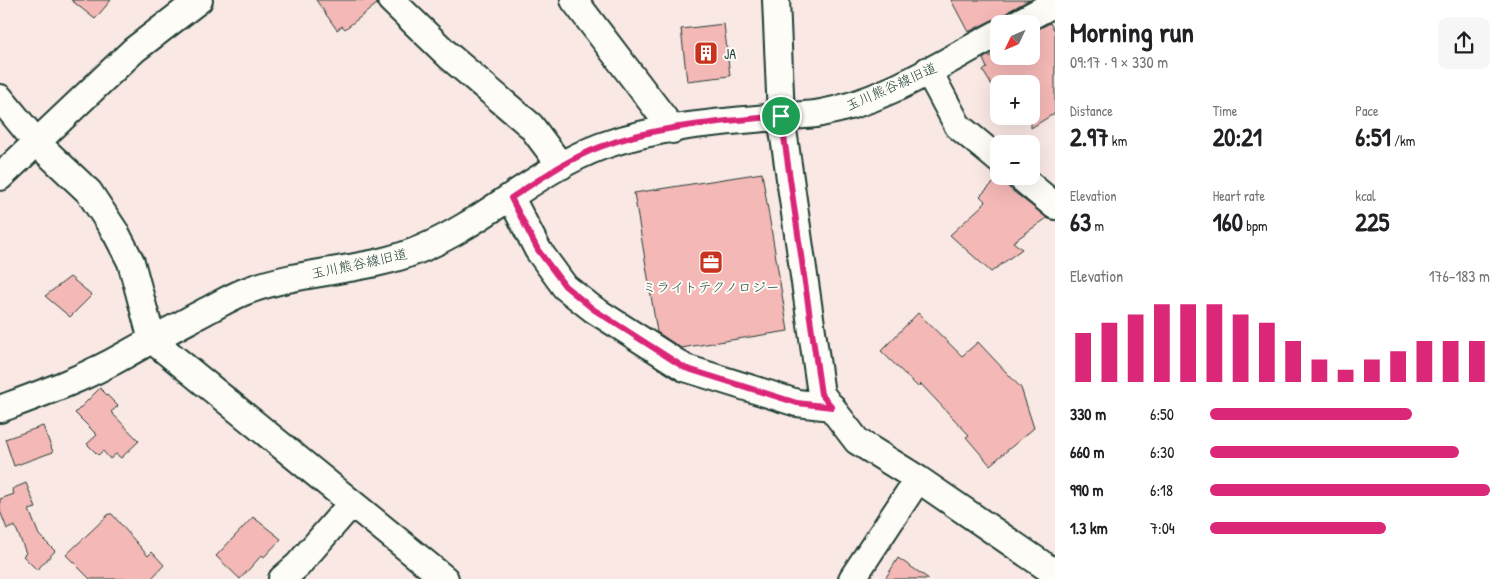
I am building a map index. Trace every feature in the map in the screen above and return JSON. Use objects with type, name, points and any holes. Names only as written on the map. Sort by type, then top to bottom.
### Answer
[{"type":"street","points":[[0,177],[38,144],[134,50],[199,0]]},
{"type":"street","points":[[391,0],[449,56],[531,126],[561,166]]},
{"type":"street","points":[[574,0],[672,130]]},
{"type":"street","points":[[776,0],[781,116],[821,394],[857,441],[918,479],[1055,572]]},
{"type":"street","points":[[1034,15],[1055,4]]},
{"type":"street","name":"玉川熊谷線旧道","points":[[0,409],[62,386],[248,290],[293,277],[391,260],[422,249],[478,220],[561,166],[599,148],[631,137],[672,130],[781,116],[820,114],[855,105],[990,38]]},
{"type":"street","points":[[928,70],[958,126],[990,153]]},
{"type":"street","points":[[0,98],[38,144],[89,192],[116,233],[131,262],[152,340],[445,579]]},
{"type":"street","points":[[1030,185],[1055,206]]},
{"type":"street","points":[[511,198],[538,250],[565,286],[593,309],[685,368],[797,403],[832,407]]},
{"type":"street","points":[[852,579],[918,479]]},
{"type":"street","points":[[282,579],[298,564],[352,503]]},
{"type":"building","points":[[71,0],[111,0],[95,19]]},
{"type":"building","points":[[316,0],[376,0],[377,4],[345,29],[342,26],[337,30]]},
{"type":"building","points":[[951,0],[1029,0],[1006,15],[990,15],[990,21],[968,32]]},
{"type":"building","points":[[1050,23],[1055,31],[1055,113],[1040,122],[1040,75],[990,75],[990,82],[983,71],[987,68],[983,59],[990,56],[990,65],[1040,65],[1040,28]]},
{"type":"building","name":"JA","points":[[724,24],[730,76],[687,81],[681,29]]},
{"type":"building","name":"ミライトテクノロジー","points":[[762,173],[788,331],[681,348],[657,332],[634,193]]},
{"type":"building","points":[[991,185],[1008,185],[1047,218],[1013,242],[1022,249],[991,272],[950,235],[986,202],[980,196]]},
{"type":"building","points":[[70,277],[92,295],[70,317],[45,296]]},
{"type":"building","points":[[918,313],[962,356],[978,342],[1021,388],[1034,428],[990,465],[966,437],[969,435],[921,384],[918,387],[881,351]]},
{"type":"building","points":[[100,388],[118,406],[111,412],[139,441],[121,458],[116,454],[110,459],[103,451],[98,455],[87,444],[97,435],[75,413]]},
{"type":"building","points":[[43,426],[53,452],[14,466],[5,439]]},
{"type":"building","points":[[26,483],[36,508],[29,510],[39,535],[55,551],[37,570],[23,556],[26,553],[15,526],[7,529],[0,511],[0,499],[14,494],[12,489]]},
{"type":"building","points":[[109,514],[112,514],[148,556],[152,552],[164,565],[151,579],[90,579],[66,555]]},
{"type":"building","points":[[253,517],[281,539],[264,557],[262,555],[240,579],[216,556]]},
{"type":"building","points":[[898,558],[929,579],[885,579]]},
{"type":"place","name":"JA","points":[[706,53]]},
{"type":"place","name":"ミライトテクノロジー","points":[[711,262]]},
{"type":"route","points":[[781,116],[821,394],[832,407],[797,403],[685,368],[593,309],[565,286],[538,250],[511,198],[561,166],[599,148],[631,137],[707,124],[781,116]]}]
